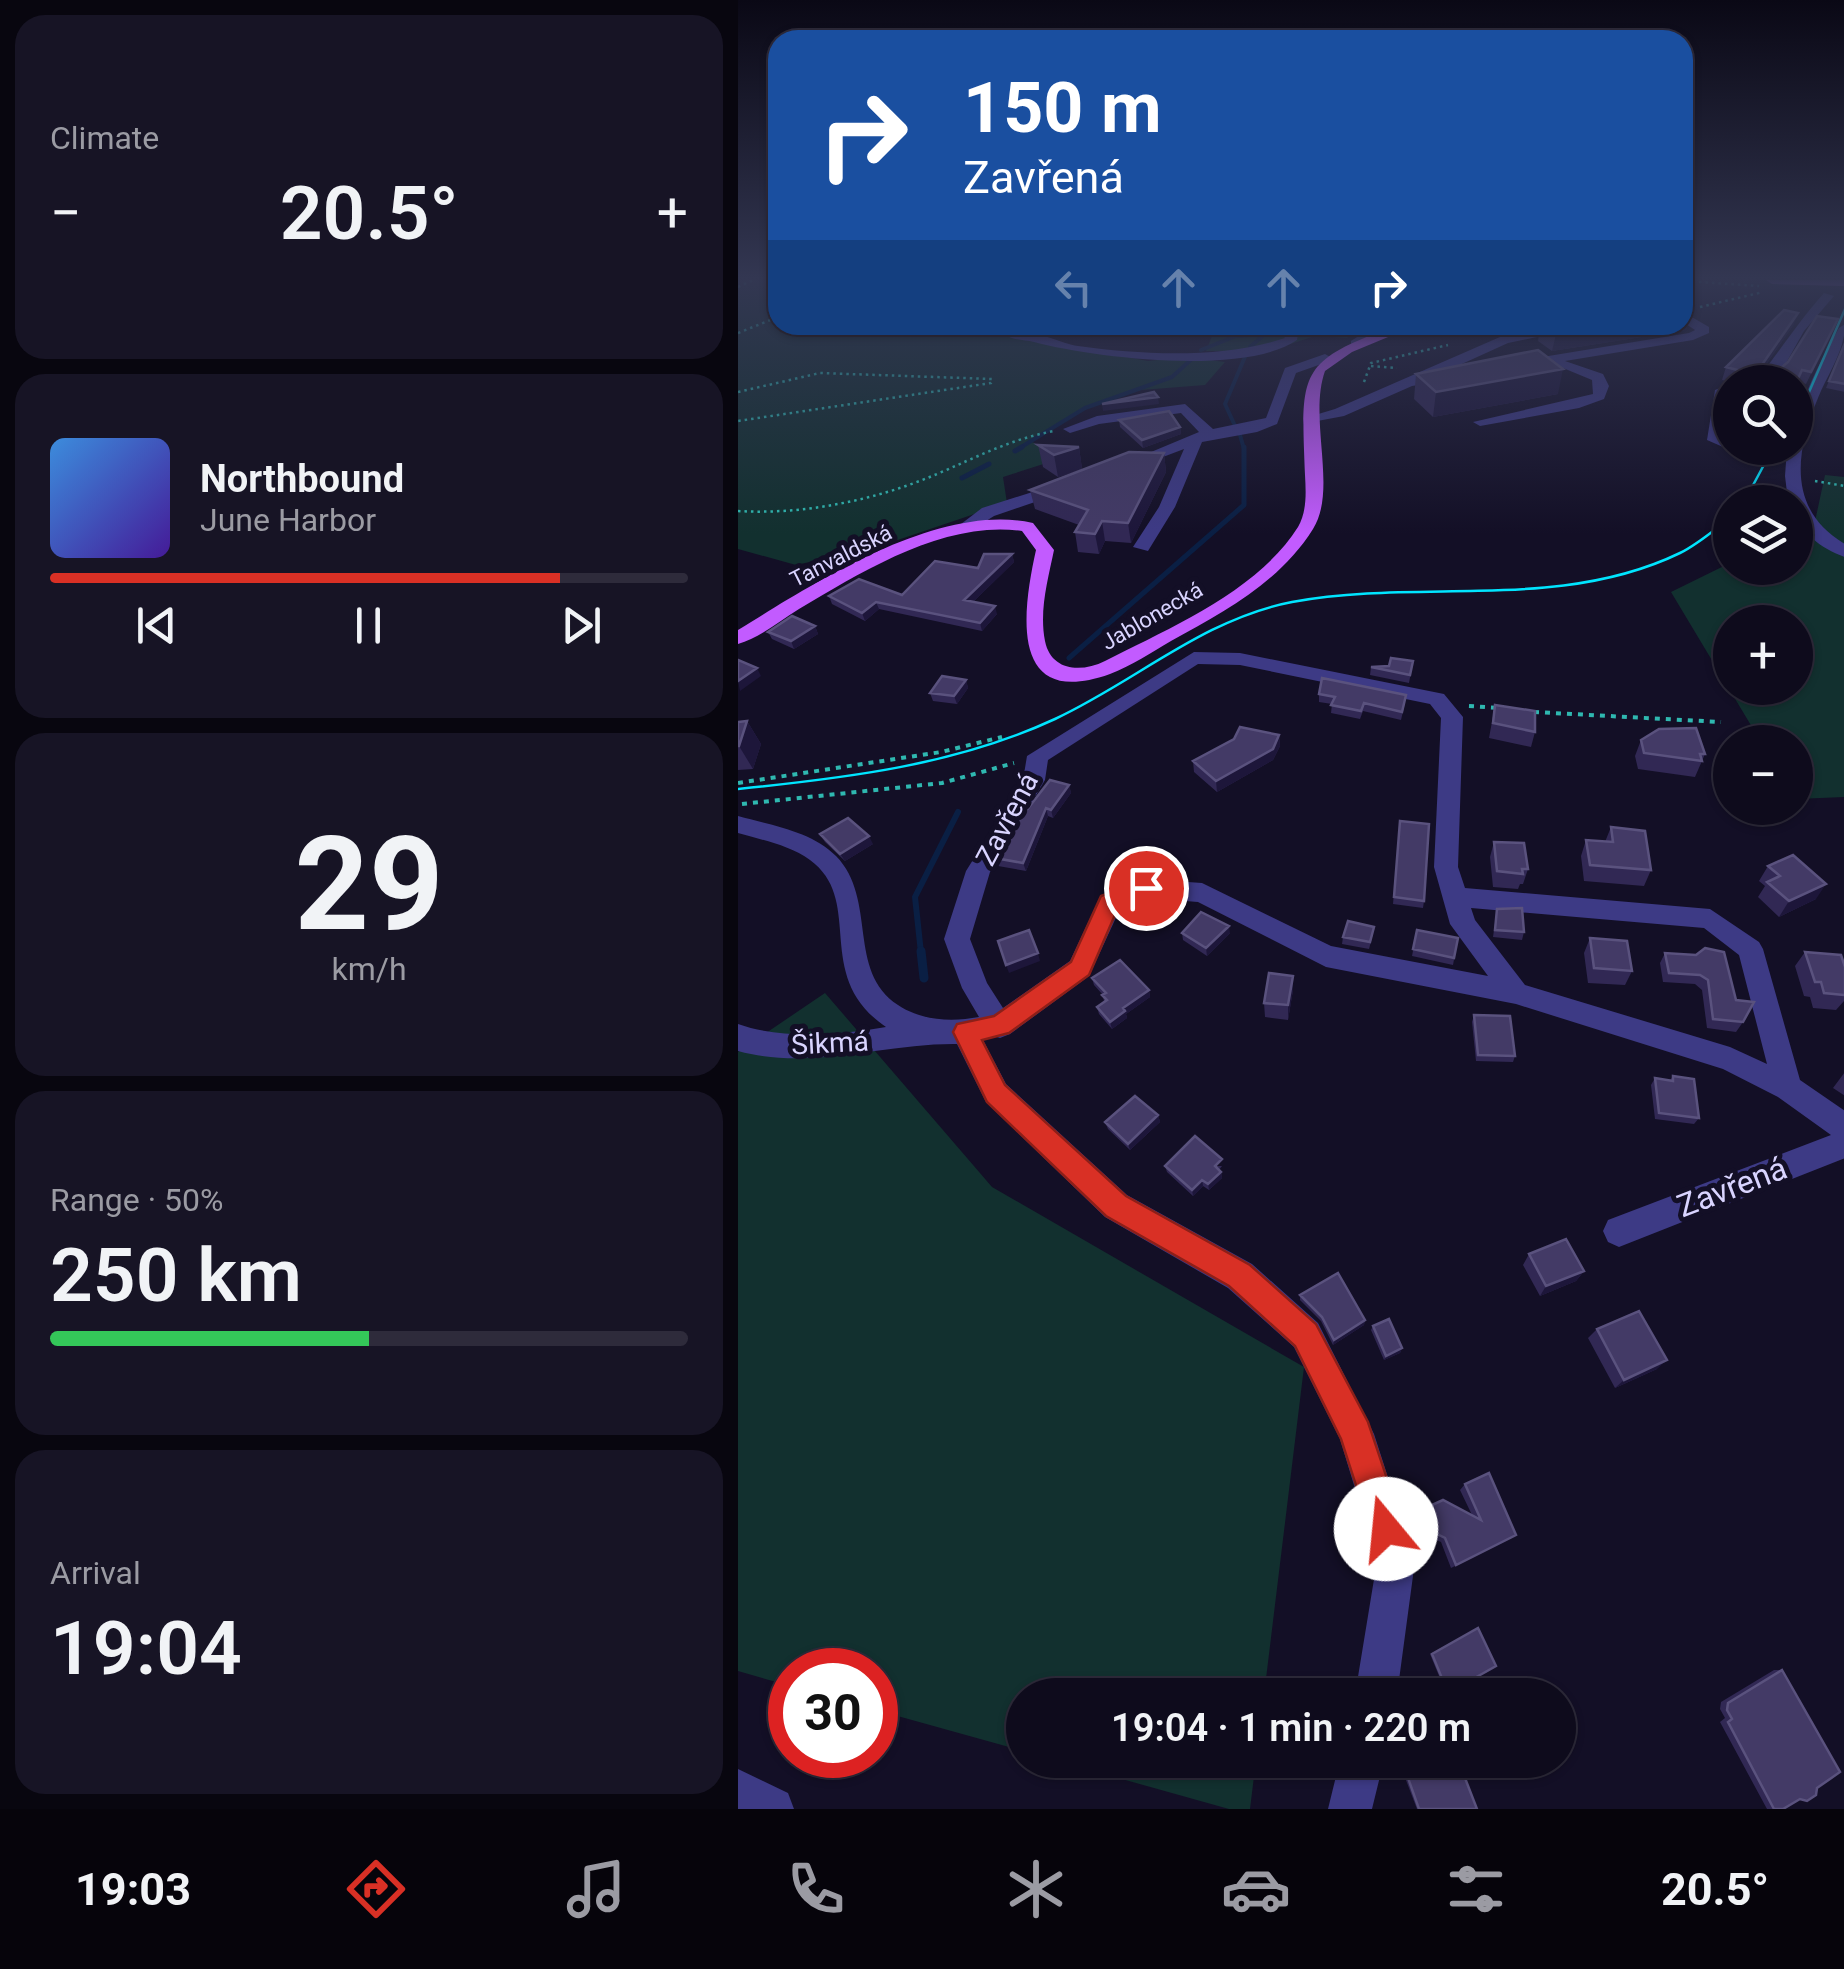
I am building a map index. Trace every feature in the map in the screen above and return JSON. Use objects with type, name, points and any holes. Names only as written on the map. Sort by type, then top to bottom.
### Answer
[{"type":"main road","name":"Jablonecká","points":[[969,524],[1010,524],[1034,531],[1042,538],[1045,550],[1034,604],[1038,655],[1042,664],[1062,675],[1095,672],[1267,574],[1294,548],[1314,510],[1312,376],[1320,364]]},
{"type":"main road","name":"Tanvaldská","points":[[738,638],[872,564],[969,524]]},
{"type":"street","points":[[1109,472],[1202,436],[1272,421],[1290,371],[1308,364]]},
{"type":"street","points":[[1312,418],[1339,412],[1375,396],[1400,377],[1436,364]]},
{"type":"street","points":[[1508,366],[1517,364]]},
{"type":"street","points":[[1480,422],[1579,404],[1599,396],[1602,386],[1592,373],[1560,364]]},
{"type":"street","points":[[1827,364],[1802,419],[1792,474],[1805,520],[1844,552]]},
{"type":"street","points":[[1400,377],[1472,372]]},
{"type":"street","points":[[1092,410],[1160,393],[1176,396],[1202,436]]},
{"type":"street","points":[[1070,429],[1097,420],[1185,408]]},
{"type":"street","points":[[1142,547],[1167,508],[1202,436]]},
{"type":"street","points":[[969,524],[988,512],[1074,483]]},
{"type":"street","name":"Zavřená","points":[[1000,1026],[975,988],[957,939],[978,871],[1034,780],[1038,756],[1194,658],[1240,659],[1420,695],[1444,704]]},
{"type":"street","points":[[1444,704],[1452,717],[1446,867],[1463,924],[1516,994]]},
{"type":"street","points":[[738,824],[805,846],[828,862],[851,904],[850,946],[858,986],[881,1011],[923,1031],[966,1032],[1000,1026],[1080,968],[1110,902],[1146,888],[1202,892],[1326,956],[1516,994],[1730,1059],[1788,1088],[1844,1128]]},
{"type":"street","points":[[1454,897],[1710,920],[1750,949],[1788,1088]]},
{"type":"street","name":"Šikmá","points":[[738,1036],[743,1042],[804,1048],[862,1046],[923,1031]]},
{"type":"street","points":[[966,1032],[996,1093],[1116,1206],[1240,1276],[1306,1335],[1356,1434],[1396,1561],[1379,1678]]},
{"type":"street","name":"Zavřená","points":[[1619,1231],[1844,1144]]},
{"type":"street","points":[[1350,1809],[1358,1778]]},
{"type":"path","points":[[1368,366],[1372,364]]},
{"type":"path","points":[[1368,366],[1400,377]]},
{"type":"path","points":[[1368,366],[1364,383],[1375,396]]},
{"type":"path","points":[[738,392],[820,373],[992,378],[991,383],[738,421]]},
{"type":"path","points":[[738,511],[757,514],[834,504],[938,474],[987,447],[1016,437],[1070,429]]},
{"type":"path","points":[[1792,474],[1844,486]]},
{"type":"path","points":[[1444,704],[1512,710]]},
{"type":"path","points":[[1530,711],[1721,722]]},
{"type":"path","points":[[738,783],[941,752],[1002,737]]},
{"type":"path","points":[[738,805],[942,783],[1038,756]]},
{"type":"green space","points":[[738,364],[1223,364],[1205,385],[1141,390],[1097,402],[1031,441],[1059,459],[1003,477],[1007,503],[877,547],[796,565],[738,549]]},
{"type":"green space","points":[[1825,475],[1844,477],[1844,797],[1813,798],[1813,725],[1751,725],[1739,705],[1813,705],[1813,605],[1713,605],[1713,662],[1671,592],[1713,571],[1713,585],[1813,585],[1813,526]]},
{"type":"green space","points":[[825,993],[992,1187],[1304,1367],[1266,1678],[1006,1678],[1006,1746],[898,1716],[898,1648],[768,1648],[768,1680],[738,1671],[738,1052]]},
{"type":"green space","points":[[1118,1778],[1254,1778],[1250,1809],[1229,1809]]},
{"type":"building","points":[[1465,364],[1557,364],[1563,369],[1436,392],[1416,374]]},
{"type":"building","points":[[1836,364],[1845,364],[1845,384],[1829,381]]},
{"type":"building","points":[[1154,392],[1158,397],[1102,404],[1119,400]]},
{"type":"building","points":[[1169,411],[1180,427],[1142,440],[1119,420]]},
{"type":"building","points":[[1038,445],[1079,447],[1054,455]]},
{"type":"building","points":[[1129,452],[1164,453],[1128,523],[1102,521],[1095,534],[1075,532],[1088,510],[1030,490]]},
{"type":"building","points":[[984,554],[1012,554],[964,600],[995,606],[980,623],[876,602],[862,613],[829,596],[859,579],[902,595],[935,561],[978,568]]},
{"type":"building","points":[[792,616],[815,626],[791,641],[768,632]]},
{"type":"building","points":[[1391,658],[1413,661],[1410,675],[1371,667],[1389,666]]},
{"type":"building","points":[[738,660],[757,668],[738,681]]},
{"type":"building","points":[[942,676],[966,680],[954,696],[930,693]]},
{"type":"building","points":[[1322,678],[1406,695],[1402,712],[1364,703],[1361,711],[1331,705],[1335,697],[1319,694]]},
{"type":"building","points":[[1495,705],[1535,711],[1535,732],[1493,723]]},
{"type":"building","points":[[747,721],[739,746],[738,746],[738,722]]},
{"type":"building","points":[[1240,727],[1279,735],[1273,749],[1216,781],[1193,761],[1234,739]]},
{"type":"building","points":[[1696,728],[1705,754],[1700,754],[1702,761],[1644,753],[1641,740],[1659,729]]},
{"type":"building","points":[[1050,780],[1069,785],[1051,810],[1046,808],[1023,863],[995,858],[1016,824]]},
{"type":"building","points":[[848,818],[869,836],[840,854],[820,834]]},
{"type":"building","points":[[1400,821],[1429,824],[1424,901],[1394,897]]},
{"type":"building","points":[[1611,827],[1645,831],[1651,870],[1590,865],[1586,840],[1613,842]]},
{"type":"building","points":[[1494,842],[1524,843],[1528,869],[1522,869],[1523,874],[1497,871]]},
{"type":"building","points":[[1793,855],[1826,884],[1789,901],[1767,882],[1780,876],[1768,866]]},
{"type":"building","points":[[1522,908],[1524,932],[1495,930],[1497,909]]},
{"type":"building","points":[[1201,912],[1229,926],[1206,948],[1182,933]]},
{"type":"building","points":[[1348,921],[1374,927],[1370,942],[1343,937]]},
{"type":"building","points":[[1029,930],[1038,953],[1006,965],[998,941]]},
{"type":"building","points":[[1417,930],[1458,938],[1454,958],[1413,949]]},
{"type":"building","points":[[1590,938],[1627,941],[1632,971],[1594,968]]},
{"type":"building","points":[[1705,948],[1724,952],[1736,1000],[1754,1002],[1743,1022],[1713,1019],[1708,980],[1700,975],[1669,973],[1665,953],[1696,955]]},
{"type":"building","points":[[1805,952],[1841,955],[1845,995],[1824,993],[1821,982],[1815,982]]},
{"type":"building","points":[[1120,960],[1149,990],[1110,1022],[1097,1007],[1107,1000],[1102,995],[1106,993],[1092,978]]},
{"type":"building","points":[[1269,973],[1293,976],[1288,1005],[1264,1003]]},
{"type":"building","points":[[1474,1015],[1510,1016],[1515,1056],[1478,1055]]},
{"type":"building","points":[[1673,1076],[1694,1079],[1699,1118],[1659,1113],[1655,1078],[1673,1081]]},
{"type":"building","points":[[1135,1096],[1158,1115],[1128,1144],[1105,1122]]},
{"type":"building","points":[[1195,1136],[1222,1159],[1215,1166],[1221,1172],[1208,1184],[1202,1180],[1192,1190],[1165,1166]]},
{"type":"building","points":[[1566,1239],[1584,1271],[1546,1286],[1529,1254]]},
{"type":"building","points":[[1338,1273],[1365,1320],[1334,1340],[1322,1317],[1300,1295]]},
{"type":"building","points":[[1639,1311],[1667,1360],[1624,1380],[1597,1329]]},
{"type":"building","points":[[1389,1319],[1402,1348],[1386,1356],[1373,1326]]},
{"type":"building","points":[[1489,1473],[1516,1535],[1456,1565],[1445,1538],[1433,1532],[1428,1518],[1432,1505],[1443,1500],[1481,1520],[1465,1484]]},
{"type":"building","points":[[1478,1628],[1496,1666],[1475,1678],[1442,1678],[1432,1654]]},
{"type":"building","points":[[1782,1670],[1840,1772],[1817,1788],[1816,1795],[1807,1801],[1800,1799],[1783,1809],[1774,1809],[1728,1722],[1732,1719],[1727,1710],[1728,1703]]},
{"type":"building","points":[[1408,1778],[1465,1778],[1477,1809],[1419,1809]]},
{"type":"waterway","points":[[1018,449],[1085,408],[1172,377],[1186,364]]},
{"type":"waterway","points":[[1236,428],[1225,404],[1242,364]]},
{"type":"waterway","points":[[1240,435],[1244,449]]},
{"type":"waterway","points":[[1015,451],[1022,447]]},
{"type":"waterway","points":[[1069,658],[1244,505],[1244,449]]},
{"type":"waterway","points":[[962,478],[989,464]]},
{"type":"waterway","points":[[921,953],[915,897],[958,812]]},
{"type":"waterway","points":[[921,951],[924,978]]},
{"type":"tram line","points":[[1813,383],[1821,364]]},
{"type":"tram line","points":[[1753,485],[1764,465]]},
{"type":"tram line","points":[[738,789],[900,767],[1017,735],[1085,704],[1199,637],[1260,610],[1341,595],[1489,591],[1586,582],[1634,571],[1680,553],[1713,531]]},
{"type":"route","points":[[1146,888],[1110,902],[1080,968],[1000,1026],[966,1032],[996,1093],[1116,1206],[1240,1276],[1306,1335],[1356,1434],[1386,1529]]}]
